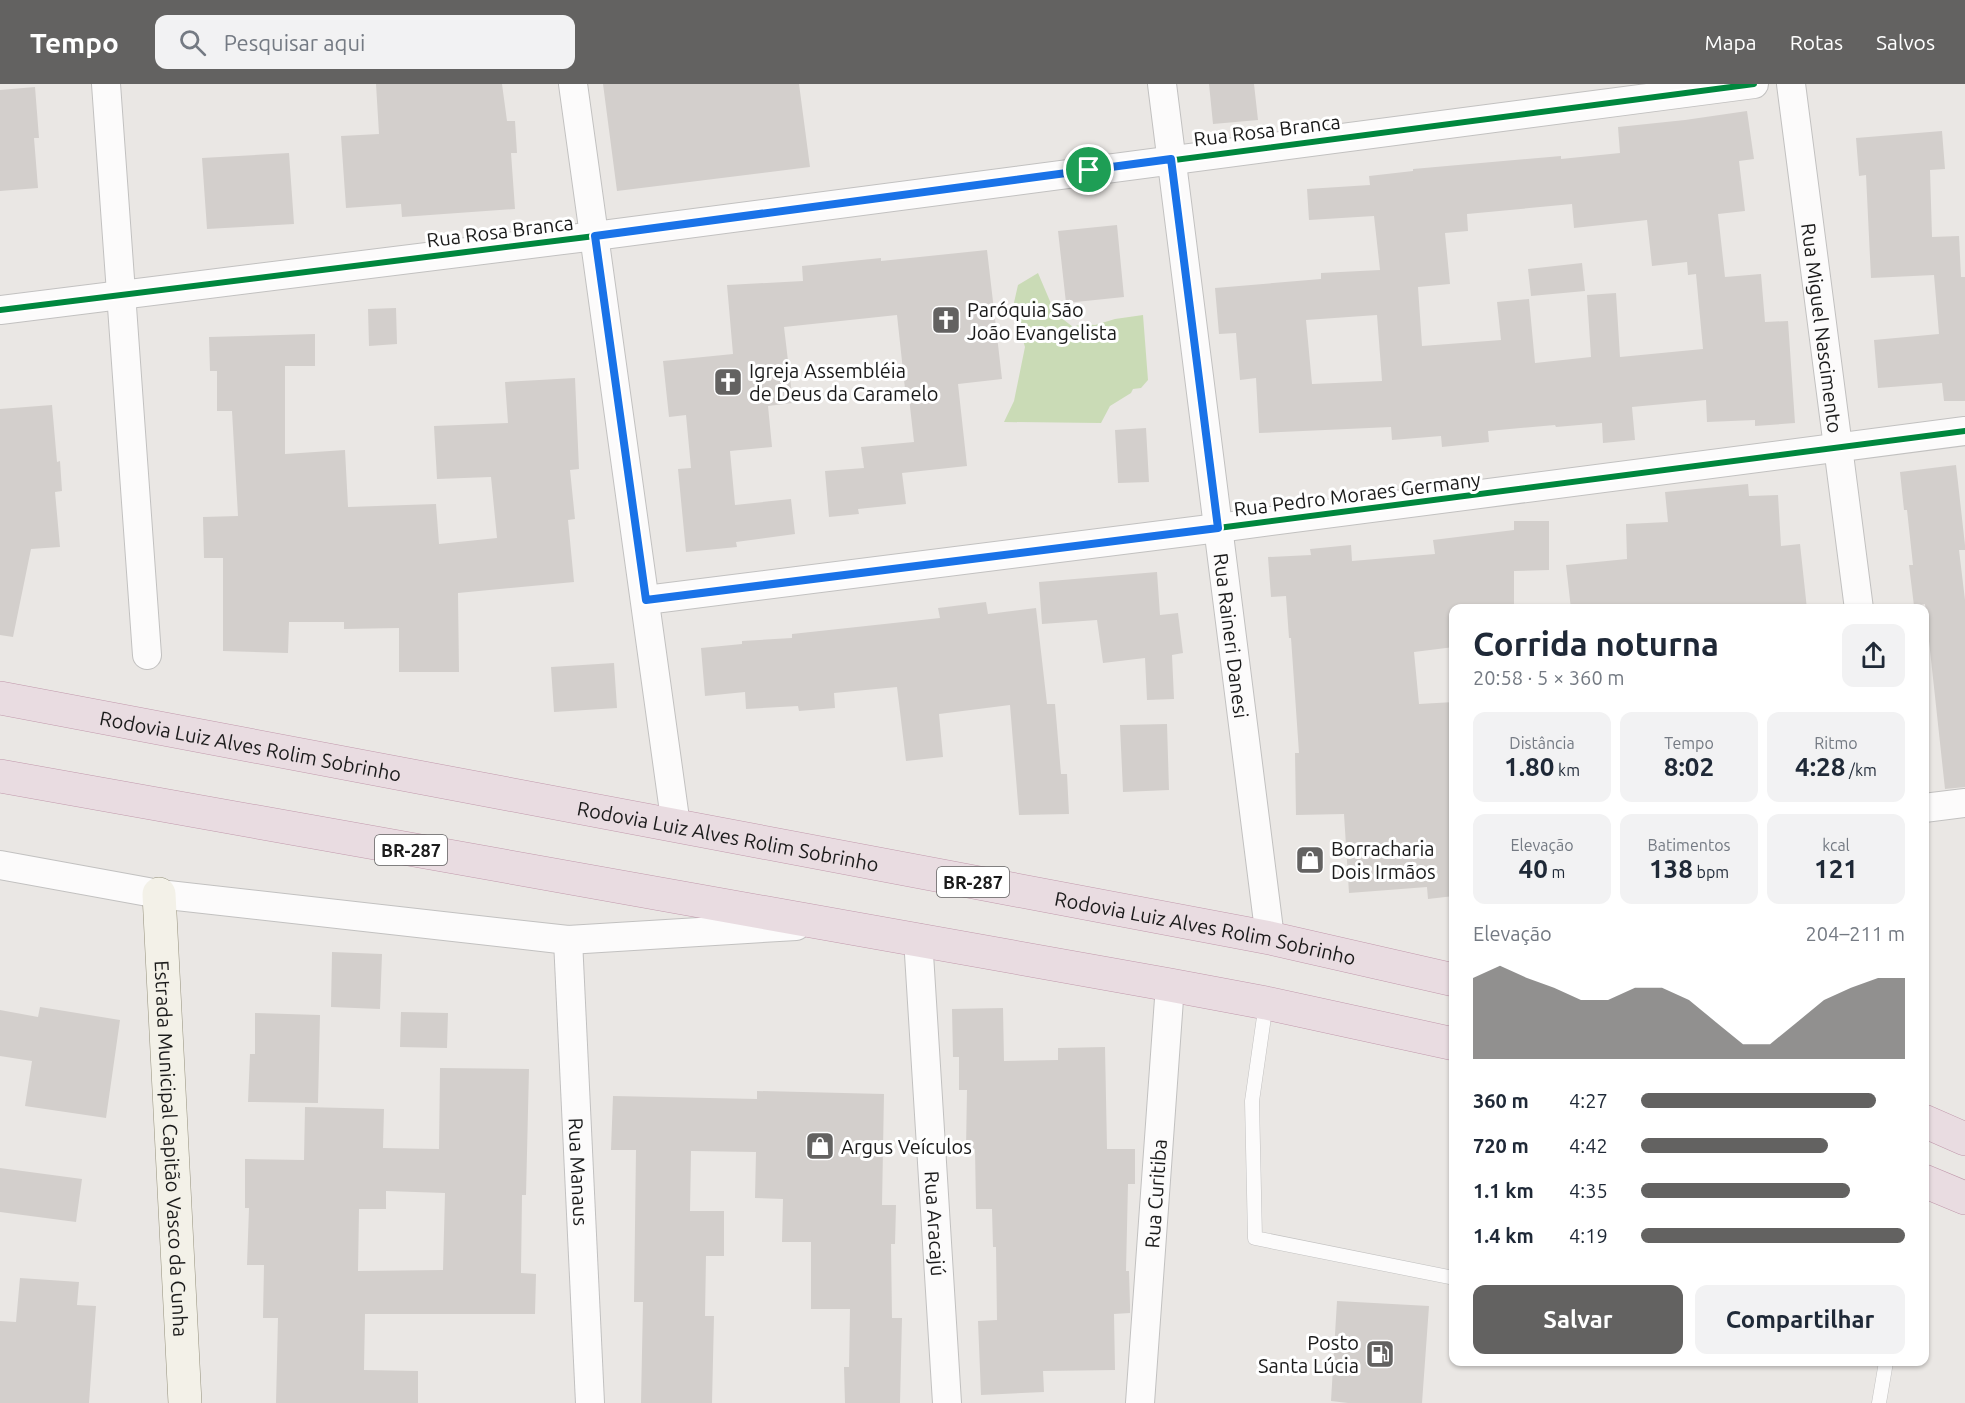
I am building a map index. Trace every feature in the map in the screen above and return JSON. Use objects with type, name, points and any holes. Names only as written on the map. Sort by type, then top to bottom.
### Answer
[{"type":"highway","name":"Rodovia Luiz Alves Rolim Sobrinho","points":[[0,698],[1270,938],[1449,980]]},
{"type":"highway","name":"BR-287","points":[[0,776],[823,924],[918,938],[1266,1003],[1449,1043]]},
{"type":"highway","points":[[1929,1118],[1965,1139]]},
{"type":"highway","points":[[1929,1187],[1965,1198]]},
{"type":"main road","name":"Estrada Municipal Capitão Vasco da Cunha","points":[[159,894],[185,1403]]},
{"type":"street","points":[[106,84],[147,655]]},
{"type":"street","points":[[573,84],[676,826]]},
{"type":"street","name":"Rua Raineri Danesi","points":[[1162,84],[1270,938]]},
{"type":"street","name":"Rua Rosa Branca","points":[[0,310],[595,236],[1754,84]]},
{"type":"street","name":"Rua Miguel Nascimento","points":[[1791,84],[1858,604]]},
{"type":"street","name":"Rua Pedro Moraes Germany","points":[[646,600],[1965,431]]},
{"type":"street","points":[[1929,807],[1965,803]]},
{"type":"street","points":[[0,865],[159,894],[568,940],[823,924]]},
{"type":"street","name":"Rua Aracajú","points":[[918,938],[947,1403]]},
{"type":"street","name":"Rua Manaus","points":[[568,940],[590,1403]]},
{"type":"street","name":"Rua Curitiba","points":[[1140,1403],[1170,985]]},
{"type":"lane","points":[[1266,1003],[1252,1101],[1255,1238],[1449,1277]]},
{"type":"lane","points":[[1879,1403],[1885,1366]]},
{"type":"green space","points":[[1038,273],[1055,313],[1073,327],[1143,315],[1148,380],[1141,388],[1133,389],[1131,393],[1110,406],[1101,423],[1004,422],[1014,401],[1025,347],[1013,307],[1018,285]]},
{"type":"building","points":[[376,84],[502,84],[507,121],[515,121],[517,153],[511,153],[515,209],[402,217],[401,204],[346,208],[341,136],[379,134]]},
{"type":"building","points":[[603,84],[799,84],[810,167],[617,191]]},
{"type":"building","points":[[1209,84],[1254,84],[1258,120],[1213,124]]},
{"type":"building","points":[[35,87],[39,138],[34,138],[38,188],[0,191],[0,90]]},
{"type":"building","points":[[1747,111],[1754,159],[1739,161],[1745,211],[1718,214],[1725,277],[1761,274],[1765,322],[1788,321],[1795,423],[1755,426],[1755,420],[1707,422],[1706,400],[1632,407],[1635,440],[1603,443],[1602,423],[1488,431],[1489,442],[1442,447],[1441,436],[1392,440],[1391,427],[1259,433],[1256,378],[1240,380],[1236,333],[1219,334],[1215,288],[1321,279],[1321,273],[1380,270],[1374,216],[1309,220],[1307,189],[1370,185],[1369,176],[1413,171],[1413,169],[1620,153],[1618,127]],"holes":[[[1572,204],[1574,228],[1647,220],[1652,266],[1687,262],[1688,275],[1696,274],[1703,349],[1620,357],[1616,293],[1587,295],[1591,357],[1535,363],[1529,299],[1497,302],[1501,340],[1422,346],[1418,287],[1450,284],[1445,233],[1468,231],[1467,214]],[[1377,315],[1382,381],[1312,384],[1306,320]]]},
{"type":"building","points":[[1942,131],[1945,169],[1930,170],[1932,237],[1959,236],[1961,277],[1965,277],[1965,401],[1944,401],[1942,383],[1878,388],[1874,340],[1939,334],[1934,275],[1871,278],[1866,175],[1859,176],[1856,138]]},
{"type":"building","points":[[289,153],[294,224],[207,229],[202,158]]},
{"type":"building","points":[[1117,225],[1124,297],[1066,303],[1058,231]]},
{"type":"building","points":[[987,250],[1002,379],[958,384],[967,466],[902,473],[906,504],[858,509],[859,514],[829,517],[825,471],[864,468],[861,447],[914,442],[908,389],[905,389],[897,315],[784,327],[793,403],[768,406],[772,447],[730,451],[735,505],[791,499],[795,534],[736,542],[737,547],[686,552],[678,469],[691,468],[686,415],[669,417],[663,361],[733,354],[727,285],[803,281],[802,266],[881,258],[881,261]]},
{"type":"building","points":[[1582,263],[1585,291],[1531,296],[1528,269]]},
{"type":"building","points":[[396,308],[397,344],[369,346],[368,309]]},
{"type":"building","points":[[315,334],[315,366],[285,366],[285,454],[345,450],[348,507],[436,504],[439,544],[497,538],[491,477],[437,479],[434,426],[508,423],[505,382],[575,378],[579,469],[570,470],[575,519],[568,520],[574,582],[458,593],[459,672],[399,672],[399,628],[344,629],[344,622],[289,622],[288,653],[223,651],[223,558],[204,558],[203,517],[238,516],[232,411],[217,411],[217,371],[210,371],[209,337]]},
{"type":"building","points":[[52,405],[62,491],[55,492],[60,547],[31,549],[13,637],[0,635],[0,409]]},
{"type":"building","points":[[1146,428],[1149,482],[1118,483],[1115,430]]},
{"type":"building","points":[[1956,465],[1965,545],[1965,550],[1959,550],[1965,600],[1965,787],[1945,789],[1929,641],[1929,604],[1914,604],[1909,565],[1913,565],[1900,472]]},
{"type":"building","points":[[1748,484],[1749,496],[1778,495],[1781,546],[1800,544],[1806,604],[1570,604],[1566,565],[1627,559],[1626,524],[1668,522],[1665,492]]},
{"type":"building","points":[[1514,521],[1549,521],[1549,570],[1514,571],[1514,604],[1449,604],[1449,648],[1414,652],[1419,704],[1449,702],[1449,897],[1428,899],[1427,887],[1349,893],[1344,814],[1296,815],[1295,753],[1299,753],[1291,638],[1289,638],[1286,596],[1271,597],[1268,557],[1311,555],[1310,549],[1351,545],[1352,561],[1435,554],[1433,540],[1514,530]]},
{"type":"building","points":[[1157,572],[1160,615],[1178,613],[1183,653],[1172,655],[1174,699],[1147,700],[1145,658],[1103,663],[1097,620],[1042,624],[1039,582]]},
{"type":"building","points":[[986,602],[988,614],[1036,608],[1047,704],[1055,704],[1061,774],[1067,774],[1069,814],[1019,815],[1010,705],[939,714],[943,757],[906,761],[897,687],[834,693],[835,708],[799,711],[798,706],[746,709],[745,692],[705,696],[701,648],[742,644],[742,641],[792,638],[792,634],[940,618],[938,608]]},
{"type":"building","points":[[614,663],[617,708],[554,712],[551,667]]},
{"type":"building","points":[[1167,724],[1169,790],[1123,792],[1120,725]]},
{"type":"building","points":[[332,952],[382,954],[380,1009],[331,1007]]},
{"type":"building","points":[[40,1007],[120,1020],[106,1118],[25,1106],[32,1061],[0,1056],[0,1010],[38,1017]]},
{"type":"building","points":[[1003,1008],[1004,1061],[1058,1060],[1058,1048],[1105,1047],[1107,1149],[1135,1149],[1135,1184],[1128,1184],[1126,1271],[1129,1271],[1130,1313],[1114,1314],[1115,1370],[1043,1371],[1044,1392],[981,1395],[978,1321],[997,1320],[996,1247],[993,1247],[992,1209],[976,1209],[975,1149],[966,1149],[967,1090],[959,1090],[959,1057],[953,1057],[952,1009]]},
{"type":"building","points":[[401,1012],[448,1013],[447,1048],[400,1047]]},
{"type":"building","points":[[255,1013],[320,1015],[318,1103],[248,1102],[250,1054],[255,1054]]},
{"type":"building","points":[[440,1068],[529,1069],[526,1195],[522,1195],[521,1273],[536,1274],[535,1314],[365,1314],[364,1370],[418,1371],[418,1403],[276,1403],[278,1318],[263,1318],[264,1265],[247,1265],[249,1208],[245,1208],[245,1159],[304,1160],[305,1107],[384,1109],[383,1148],[439,1149]],"holes":[[[386,1191],[445,1193],[443,1270],[358,1271],[359,1209],[386,1209]]]},
{"type":"building","points":[[757,1091],[884,1094],[882,1205],[896,1205],[895,1244],[891,1244],[892,1318],[902,1318],[900,1403],[845,1403],[844,1367],[849,1367],[850,1309],[811,1309],[811,1242],[782,1242],[783,1199],[755,1198],[756,1152],[691,1151],[690,1211],[724,1211],[724,1256],[706,1256],[705,1316],[714,1316],[712,1403],[641,1403],[643,1302],[634,1302],[636,1150],[611,1150],[613,1096],[757,1099]]},
{"type":"building","points":[[0,1168],[82,1179],[76,1222],[0,1212]]},
{"type":"building","points":[[20,1278],[79,1282],[77,1305],[96,1306],[89,1403],[0,1403],[0,1321],[16,1322]]},
{"type":"building","name":"Posto Santa Lúcia","points":[[1337,1301],[1429,1306],[1422,1403],[1331,1401]]},
{"type":"cycle path","points":[[0,310],[595,236],[1754,84]]},
{"type":"cycle path","points":[[646,600],[1965,431]]},
{"type":"place","name":"Paróquia São João Evangelista","points":[[946,320]]},
{"type":"place","name":"Igreja Assembléia de Deus da Caramelo","points":[[728,382]]},
{"type":"place","name":"Borracharia Dois Irmãos","points":[[1310,860]]},
{"type":"place","name":"Argus Veículos","points":[[820,1146]]},
{"type":"place","name":"Posto Santa Lúcia","points":[[1380,1354]]},
{"type":"route","points":[[1171,159],[1218,528],[646,600],[595,236],[1089,170],[1171,159]]}]
